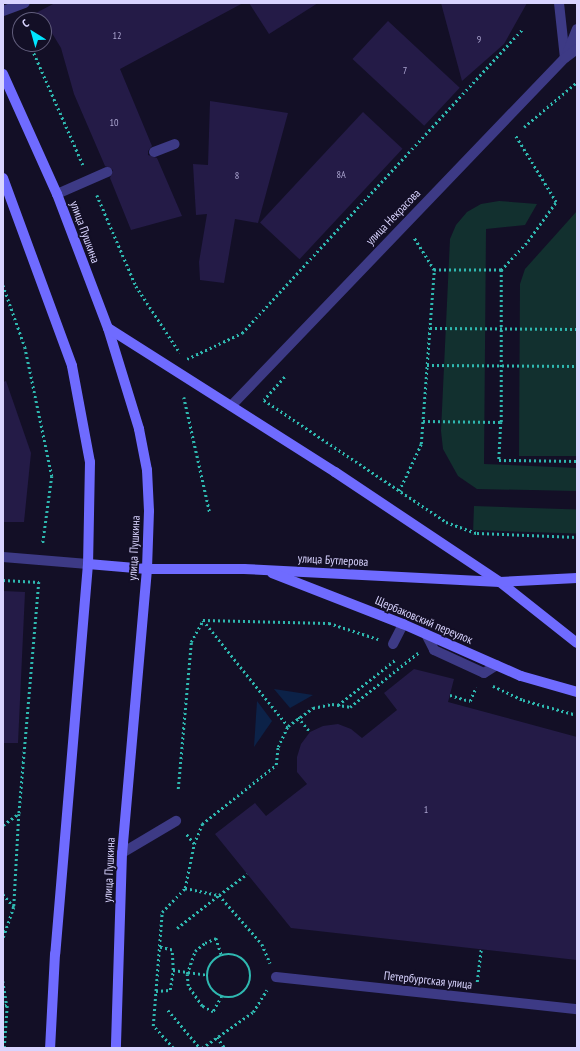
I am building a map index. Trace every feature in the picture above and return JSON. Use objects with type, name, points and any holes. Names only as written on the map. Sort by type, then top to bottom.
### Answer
[{"type":"main road","name":"улица Пушкина","points":[[3,74],[57,194],[108,328],[139,429],[147,470],[149,511],[147,569],[122,854],[116,1048]]},
{"type":"main road","points":[[3,178],[72,366],[90,462],[88,564],[55,954],[50,1048]]},
{"type":"main road","points":[[108,328],[231,406],[500,582],[577,643]]},
{"type":"main road","name":"улица Бутлерова","points":[[88,564],[147,569],[262,570],[500,582],[577,578]]},
{"type":"main road","name":"Щербаковский переулок","points":[[262,570],[403,624],[521,676],[577,692]]},
{"type":"street","points":[[3,11],[24,3]]},
{"type":"street","points":[[559,3],[565,58]]},
{"type":"street","points":[[565,58],[577,28]]},
{"type":"street","name":"улица Некрасова","points":[[231,406],[565,58],[577,49]]},
{"type":"street","points":[[154,152],[175,144]]},
{"type":"street","points":[[57,194],[107,172]]},
{"type":"street","points":[[3,557],[88,564]]},
{"type":"street","points":[[393,644],[403,624]]},
{"type":"street","points":[[122,854],[176,821]]},
{"type":"street","name":"Петербургская улица","points":[[276,977],[577,1009]]},
{"type":"path","points":[[34,52],[136,286],[185,360],[242,333],[522,30]]},
{"type":"path","points":[[515,135],[556,202],[528,241],[501,270],[501,422],[499,460],[577,461]]},
{"type":"path","points":[[399,491],[421,444],[434,270],[413,235]]},
{"type":"path","points":[[434,270],[501,270]]},
{"type":"path","points":[[3,285],[25,347],[52,476],[43,546]]},
{"type":"path","points":[[429,328],[577,329]]},
{"type":"path","points":[[427,365],[577,366]]},
{"type":"path","points":[[184,396],[210,513]]},
{"type":"path","points":[[264,400],[446,522],[477,533],[577,537]]},
{"type":"path","points":[[423,422],[501,422]]},
{"type":"path","points":[[3,580],[39,582],[19,814],[14,907],[3,940]]},
{"type":"path","points":[[203,620],[329,623],[393,644]]},
{"type":"path","points":[[203,620],[288,726]]},
{"type":"path","points":[[178,789],[191,642],[203,620]]},
{"type":"path","points":[[172,1048],[153,1026],[162,912],[185,888],[194,844],[202,824],[276,765],[278,747],[288,726],[298,717],[313,708],[338,705],[350,707],[420,652]]},
{"type":"path","points":[[338,705],[397,658]]},
{"type":"path","points":[[450,695],[470,700],[479,680]]},
{"type":"path","points":[[298,717],[310,732]]},
{"type":"path","points":[[3,825],[19,814]]},
{"type":"path","points":[[176,821],[194,844]]},
{"type":"path","points":[[177,928],[247,874]]},
{"type":"path","points":[[168,1010],[201,1048],[253,1012],[276,977],[262,944],[218,895],[185,888]]},
{"type":"path","points":[[3,894],[14,907]]},
{"type":"path","points":[[222,956],[216,938],[205,943],[195,951],[187,971],[188,986],[202,1006],[213,1012],[222,996]]},
{"type":"path","points":[[156,991],[170,990],[173,970],[172,950],[159,947]]},
{"type":"path","points":[[476,998],[481,949]]},
{"type":"path","points":[[236,955],[242,958],[250,969],[251,976],[244,992],[232,998],[222,996],[209,985],[208,975],[211,964],[222,956],[236,955]]},
{"type":"path","points":[[173,970],[208,975]]},
{"type":"path","points":[[3,981],[7,1005],[4,1048]]},
{"type":"path","points":[[3,1008],[7,1005]]},
{"type":"path","points":[[217,1037],[225,1048]]},
{"type":"green space","points":[[499,201],[537,204],[525,225],[486,229],[484,464],[577,468],[577,491],[477,489],[458,476],[443,449],[441,431],[450,239],[456,225],[467,212],[481,204]]},
{"type":"green space","points":[[577,211],[577,456],[519,456],[520,284],[525,269]]},
{"type":"green space","points":[[474,506],[577,510],[576,534],[473,530]]},
{"type":"water","points":[[274,689],[313,695],[290,708]]},
{"type":"water","points":[[257,701],[272,721],[254,747]]},
{"type":"building","points":[[55,3],[243,3],[120,69],[152,146],[148,151],[148,155],[157,158],[182,216],[131,230],[110,178],[113,170],[105,166],[74,94],[61,48],[52,33],[52,12],[38,12]]},
{"type":"building","points":[[249,3],[318,3],[269,34]]},
{"type":"building","points":[[441,3],[527,3],[504,44],[462,81]]},
{"type":"building","points":[[388,21],[460,88],[424,126],[353,59]]},
{"type":"building","points":[[210,101],[288,113],[258,223],[235,219],[224,283],[200,280],[199,262],[207,214],[196,215],[193,164],[208,165]]},
{"type":"building","points":[[363,112],[402,149],[300,259],[260,222]]},
{"type":"building","points":[[6,381],[31,453],[24,522],[3,522],[3,382]]},
{"type":"building","points":[[3,591],[25,592],[18,743],[3,743]]},
{"type":"building","points":[[414,669],[454,679],[448,702],[577,737],[577,960],[291,928],[215,834],[255,803],[266,816],[307,784],[297,772],[297,757],[301,744],[310,732],[323,726],[338,724],[351,729],[362,738],[397,710],[384,693]]}]
